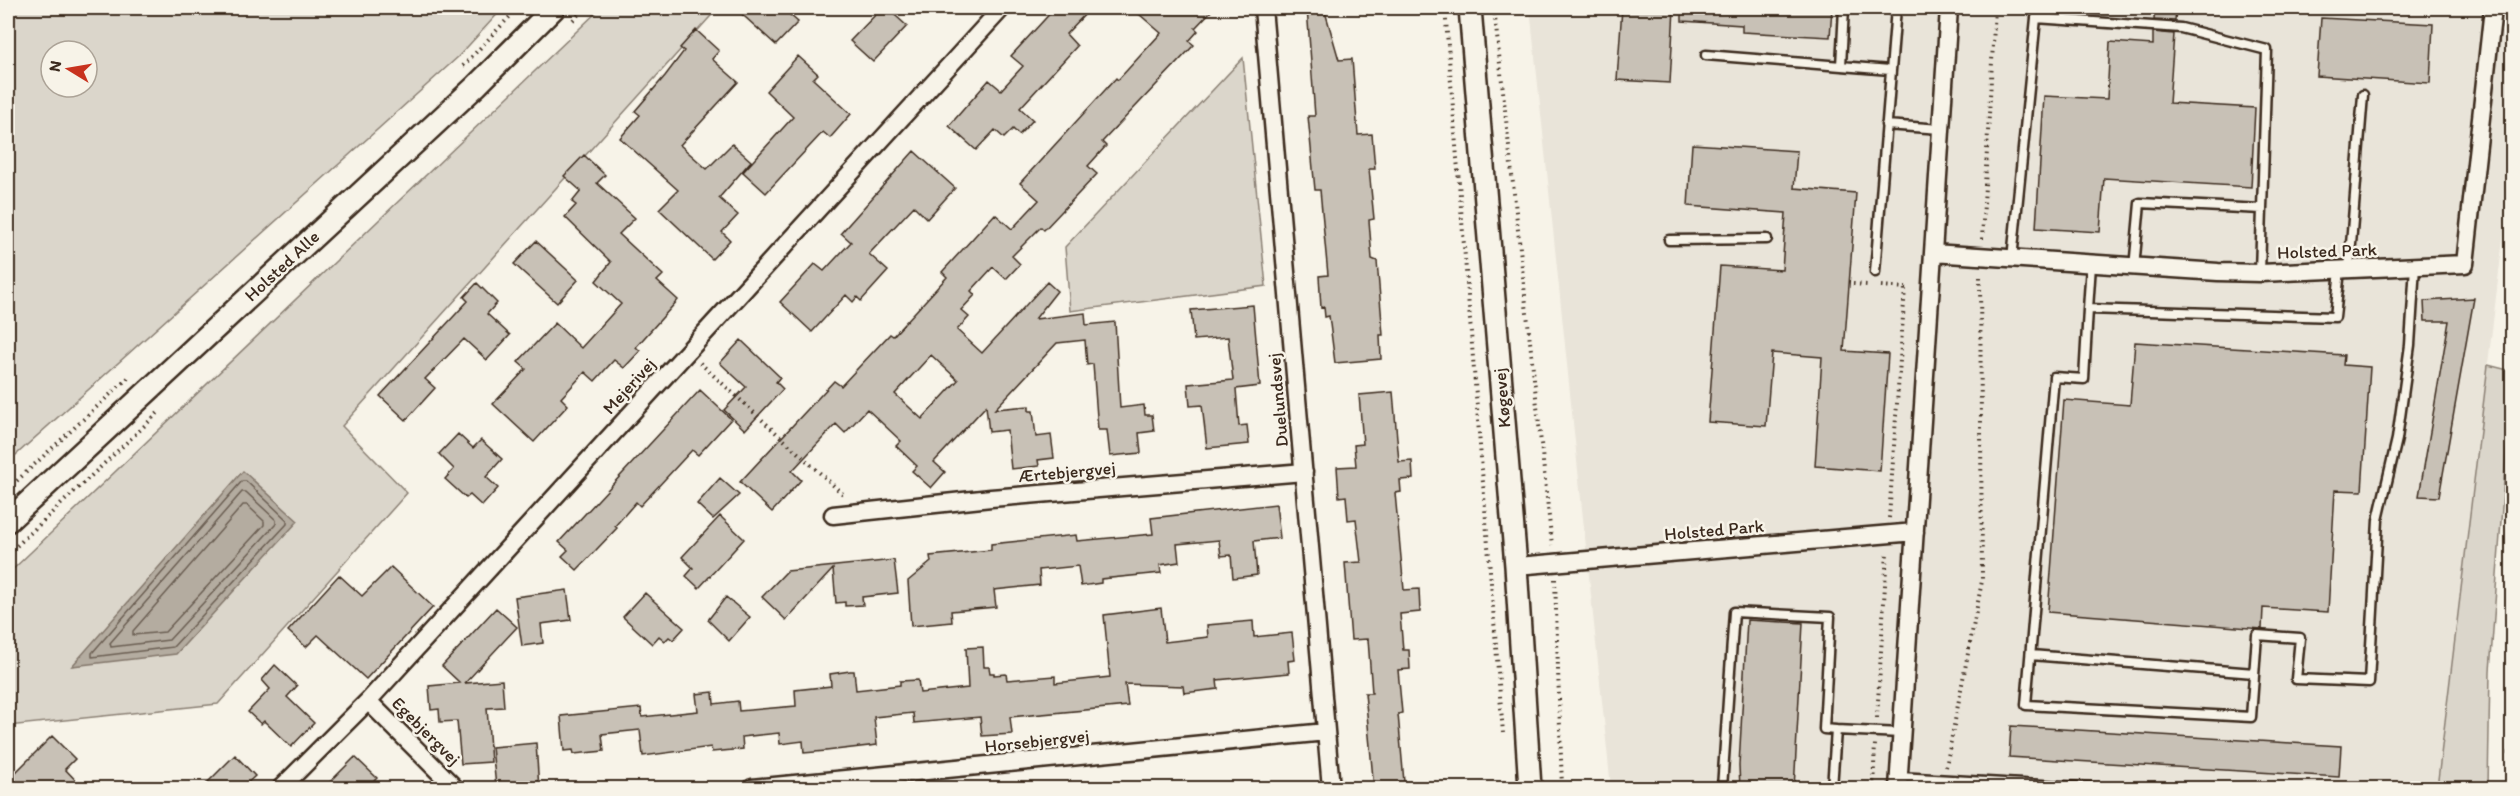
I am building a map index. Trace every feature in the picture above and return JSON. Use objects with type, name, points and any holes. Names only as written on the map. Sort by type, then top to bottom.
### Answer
[{"type":"street","name":"Holsted Alle","points":[[8,521],[476,86],[554,8]]},
{"type":"street","name":"Mejerivej","points":[[281,789],[368,701],[1002,8]]},
{"type":"street","name":"Duelundsvej","points":[[1263,8],[1331,789]]},
{"type":"street","name":"Køgevej","points":[[1470,8],[1516,566],[1530,789]]},
{"type":"street","points":[[1899,783],[1949,8]]},
{"type":"street","name":"Holsted Park","points":[[1933,253],[2134,268],[2260,273],[2464,264],[2493,8]]},
{"type":"street","name":"Ærtebjergvej","points":[[833,515],[991,498],[1304,472]]},
{"type":"street","name":"Holsted Park","points":[[1516,566],[1915,532]]},
{"type":"street","name":"Egebjergvej","points":[[368,701],[455,789]]},
{"type":"street","name":"Horsebjergvej","points":[[752,789],[1326,732]]},
{"type":"lane","points":[[1841,66],[1844,8]]},
{"type":"lane","points":[[1875,272],[1896,8]]},
{"type":"lane","points":[[2012,259],[2036,18],[2181,28],[2267,50],[2260,273]]},
{"type":"lane","points":[[1706,55],[1890,70]]},
{"type":"lane","points":[[2088,309],[2335,316],[2345,269],[2363,95]]},
{"type":"lane","points":[[1886,125],[1941,129]]},
{"type":"lane","points":[[2134,268],[2140,203],[2262,209]]},
{"type":"lane","points":[[1669,240],[1767,239]]},
{"type":"lane","points":[[2091,265],[2084,379],[2054,377],[2026,705],[2251,717],[2257,636],[2300,638],[2296,679],[2369,682],[2378,520],[2398,428],[2410,345],[2415,266]]},
{"type":"lane","points":[[1722,789],[1734,612],[1830,617],[1824,729],[1902,733]]},
{"type":"lane","points":[[2031,656],[2254,673]]},
{"type":"lane","points":[[1832,789],[1836,729]]},
{"type":"lane","points":[[1899,783],[1945,781],[2003,786],[2100,789]]},
{"type":"path","points":[[462,67],[518,8]]},
{"type":"path","points":[[1445,8],[1504,740]]},
{"type":"path","points":[[1494,8],[1554,563],[1562,789]]},
{"type":"path","points":[[1945,781],[1982,581],[1979,288],[1995,8]]},
{"type":"path","points":[[1853,284],[1931,290]]},
{"type":"path","points":[[687,352],[864,512]]},
{"type":"path","points":[[8,489],[130,376]]},
{"type":"shaded area","points":[[8,8],[503,8],[458,57],[8,462]]},
{"type":"shaded area","points":[[601,8],[718,8],[342,426],[407,493],[218,704],[8,726],[8,574]]},
{"type":"shaded area","points":[[1530,8],[2512,8],[2512,164],[2437,788],[1611,788]]},
{"type":"shaded area","points":[[1243,58],[1266,286],[1070,311],[1065,247]]},
{"type":"shaded area","points":[[2488,365],[2512,371],[2490,671],[2488,788],[2437,788]]},
{"type":"water","points":[[243,471],[298,521],[176,654],[72,666]]},
{"type":"building","points":[[735,8],[782,8],[798,22],[776,45]]},
{"type":"building","points":[[882,8],[887,8],[907,26],[873,62],[850,41]]},
{"type":"building","points":[[1055,8],[1091,8],[1066,34],[1077,46],[1020,108],[1033,120],[1019,135],[1013,129],[1004,138],[995,130],[976,150],[949,126],[989,80],[1001,90],[1023,66],[1011,56]]},
{"type":"building","points":[[1132,8],[1214,8],[1195,28],[1198,31],[1189,41],[1194,45],[1102,142],[1106,146],[1088,166],[1097,174],[1044,230],[1041,227],[1012,256],[1020,264],[1006,279],[993,267],[971,291],[975,295],[961,310],[969,317],[957,330],[982,353],[1047,282],[1057,291],[1035,319],[1085,313],[1086,325],[1115,322],[1120,408],[1144,405],[1145,415],[1152,415],[1154,431],[1139,433],[1141,453],[1110,456],[1107,430],[1098,430],[1093,364],[1087,365],[1085,340],[1057,343],[995,409],[1029,406],[1029,411],[1033,411],[1036,437],[1051,435],[1054,458],[1038,460],[1039,466],[1011,469],[1007,430],[989,432],[986,406],[934,462],[945,472],[931,488],[912,471],[917,466],[896,446],[901,441],[867,409],[845,433],[836,424],[792,471],[801,480],[772,512],[740,482],[834,381],[841,386],[890,334],[893,336],[947,277],[942,272],[995,214],[1012,229],[1039,200],[1020,183],[1116,78],[1118,80],[1161,33]],"holes":[[[931,355],[958,380],[922,419],[895,394]]]},
{"type":"building","points":[[1307,8],[1324,8],[1339,60],[1352,59],[1358,135],[1372,134],[1375,169],[1369,169],[1374,219],[1369,220],[1372,259],[1377,261],[1383,335],[1380,335],[1381,359],[1335,363],[1329,316],[1325,317],[1324,307],[1321,308],[1319,276],[1328,275],[1320,190],[1315,190],[1308,116],[1315,116]]},
{"type":"building","points":[[1622,8],[1674,8],[1670,83],[1617,80]]},
{"type":"building","points":[[1682,8],[1832,8],[1830,37],[1742,32],[1742,25],[1682,21]]},
{"type":"building","points":[[2155,8],[2176,8],[2175,21],[2154,20]]},
{"type":"building","points":[[2321,18],[2433,24],[2430,83],[2317,76]]},
{"type":"building","points":[[696,30],[719,51],[712,59],[738,82],[680,145],[707,169],[732,144],[751,161],[719,198],[738,215],[722,232],[730,240],[712,259],[659,209],[678,190],[620,138],[640,115],[635,111],[684,51],[680,48]]},
{"type":"building","points":[[2153,32],[2174,34],[2169,103],[2255,108],[2251,187],[2104,178],[2100,232],[2036,228],[2044,96],[2107,99],[2110,42],[2153,45]]},
{"type":"building","points":[[798,56],[818,74],[813,79],[851,114],[830,138],[823,132],[766,193],[743,172],[793,117],[766,91]]},
{"type":"building","points":[[1692,144],[1797,151],[1794,188],[1856,193],[1844,351],[1888,354],[1880,471],[1815,466],[1822,357],[1772,353],[1766,426],[1708,422],[1720,266],[1782,270],[1786,213],[1688,206]]},
{"type":"building","points":[[914,151],[955,188],[927,219],[914,206],[869,254],[888,271],[861,301],[857,297],[853,302],[846,295],[812,332],[780,302],[815,264],[824,271],[851,242],[841,233]]},
{"type":"building","points":[[584,155],[605,175],[597,183],[635,218],[619,234],[663,275],[657,281],[678,300],[636,347],[640,351],[624,368],[614,360],[595,381],[585,372],[561,398],[568,405],[534,442],[493,404],[526,369],[518,362],[555,323],[581,348],[621,304],[596,281],[611,262],[565,217],[576,205],[572,202],[581,191],[564,176]]},
{"type":"building","points":[[536,241],[578,280],[557,303],[514,264]]},
{"type":"building","points":[[477,283],[497,303],[487,314],[510,335],[487,360],[464,339],[425,379],[435,388],[406,420],[380,396],[468,301],[464,297]]},
{"type":"building","points":[[2474,298],[2439,497],[2419,496],[2449,321],[2425,321],[2424,301]]},
{"type":"building","points":[[1253,305],[1260,386],[1236,389],[1239,426],[1247,425],[1249,444],[1207,448],[1202,405],[1190,406],[1188,384],[1233,380],[1228,337],[1194,340],[1191,310]]},
{"type":"building","points":[[741,340],[780,377],[776,382],[783,389],[745,430],[724,410],[746,387],[720,363]]},
{"type":"building","points":[[2135,342],[2344,355],[2343,365],[2370,367],[2362,491],[2335,490],[2328,612],[2263,608],[2262,629],[2048,612],[2064,400],[2130,405]]},
{"type":"building","points":[[700,390],[731,419],[698,455],[692,450],[640,506],[636,502],[615,526],[617,528],[577,570],[562,556],[568,550],[559,542]]},
{"type":"building","points":[[1393,392],[1399,462],[1412,461],[1413,479],[1400,480],[1401,492],[1395,493],[1404,590],[1419,589],[1420,612],[1400,614],[1403,650],[1409,650],[1410,669],[1398,670],[1402,713],[1398,714],[1404,782],[1399,782],[1399,789],[1374,789],[1365,693],[1372,693],[1368,639],[1351,640],[1345,563],[1361,562],[1356,519],[1348,520],[1346,496],[1339,497],[1337,467],[1356,466],[1354,445],[1363,444],[1359,395]]},
{"type":"building","points":[[458,434],[473,448],[481,440],[502,459],[486,477],[498,488],[482,506],[470,495],[466,498],[445,479],[454,469],[439,454]]},
{"type":"building","points":[[720,478],[739,495],[713,519],[697,504]]},
{"type":"building","points":[[1276,504],[1280,538],[1254,541],[1257,575],[1233,578],[1231,555],[1221,556],[1219,540],[1177,544],[1179,562],[1160,565],[1161,573],[1101,579],[1101,583],[1081,586],[1078,566],[1039,570],[1040,585],[994,590],[996,607],[951,611],[952,622],[911,626],[908,581],[931,562],[930,556],[991,550],[991,544],[1076,535],[1077,541],[1153,534],[1151,518]]},
{"type":"building","points":[[720,516],[744,539],[699,588],[686,576],[693,568],[682,557]]},
{"type":"building","points":[[894,560],[898,593],[862,597],[863,605],[845,606],[845,602],[836,603],[833,569],[786,620],[762,597],[787,571]]},
{"type":"building","points":[[391,567],[433,607],[366,679],[318,635],[306,647],[288,631],[339,575],[362,596]]},
{"type":"building","points":[[567,590],[571,620],[541,624],[543,643],[522,646],[515,597]]},
{"type":"building","points":[[645,593],[684,628],[673,640],[669,637],[665,641],[659,636],[652,644],[623,617]]},
{"type":"building","points":[[726,597],[750,617],[729,641],[708,620]]},
{"type":"building","points":[[496,608],[517,627],[465,683],[502,680],[504,707],[487,708],[491,762],[461,764],[457,721],[440,722],[439,709],[431,710],[429,686],[460,683],[442,666]]},
{"type":"building","points":[[1161,608],[1165,642],[1208,637],[1207,625],[1253,621],[1254,637],[1292,633],[1295,660],[1288,661],[1289,673],[1217,680],[1218,689],[1184,693],[1183,686],[1125,684],[1128,706],[1010,717],[1012,734],[982,736],[980,717],[914,723],[913,713],[874,717],[877,745],[826,751],[804,753],[803,741],[780,744],[779,733],[742,737],[743,749],[712,752],[711,747],[643,756],[640,730],[602,734],[604,751],[574,754],[573,750],[564,751],[561,716],[641,708],[642,717],[698,711],[696,694],[713,692],[714,704],[738,701],[739,711],[796,706],[795,690],[831,686],[830,674],[850,671],[854,671],[856,690],[900,685],[900,681],[918,680],[920,693],[968,688],[966,648],[983,647],[984,667],[989,667],[990,673],[994,675],[1006,674],[1007,680],[1055,676],[1055,683],[1110,677],[1104,615]]},
{"type":"building","points":[[1747,620],[1803,623],[1794,789],[1740,789],[1739,765]]},
{"type":"building","points":[[275,665],[297,686],[287,697],[314,723],[291,747],[264,721],[261,724],[248,712],[270,689],[262,680]]},
{"type":"building","points":[[2011,726],[2341,746],[2339,777],[2009,757]]},
{"type":"building","points":[[52,736],[75,759],[65,769],[84,789],[20,789],[10,778]]},
{"type":"building","points":[[536,743],[539,789],[519,789],[519,785],[496,787],[492,747]]},
{"type":"building","points":[[235,755],[255,776],[241,789],[201,789]]},
{"type":"building","points":[[355,757],[377,778],[366,789],[323,789]]},
{"type":"railway","points":[[2509,788],[2512,713]]}]
